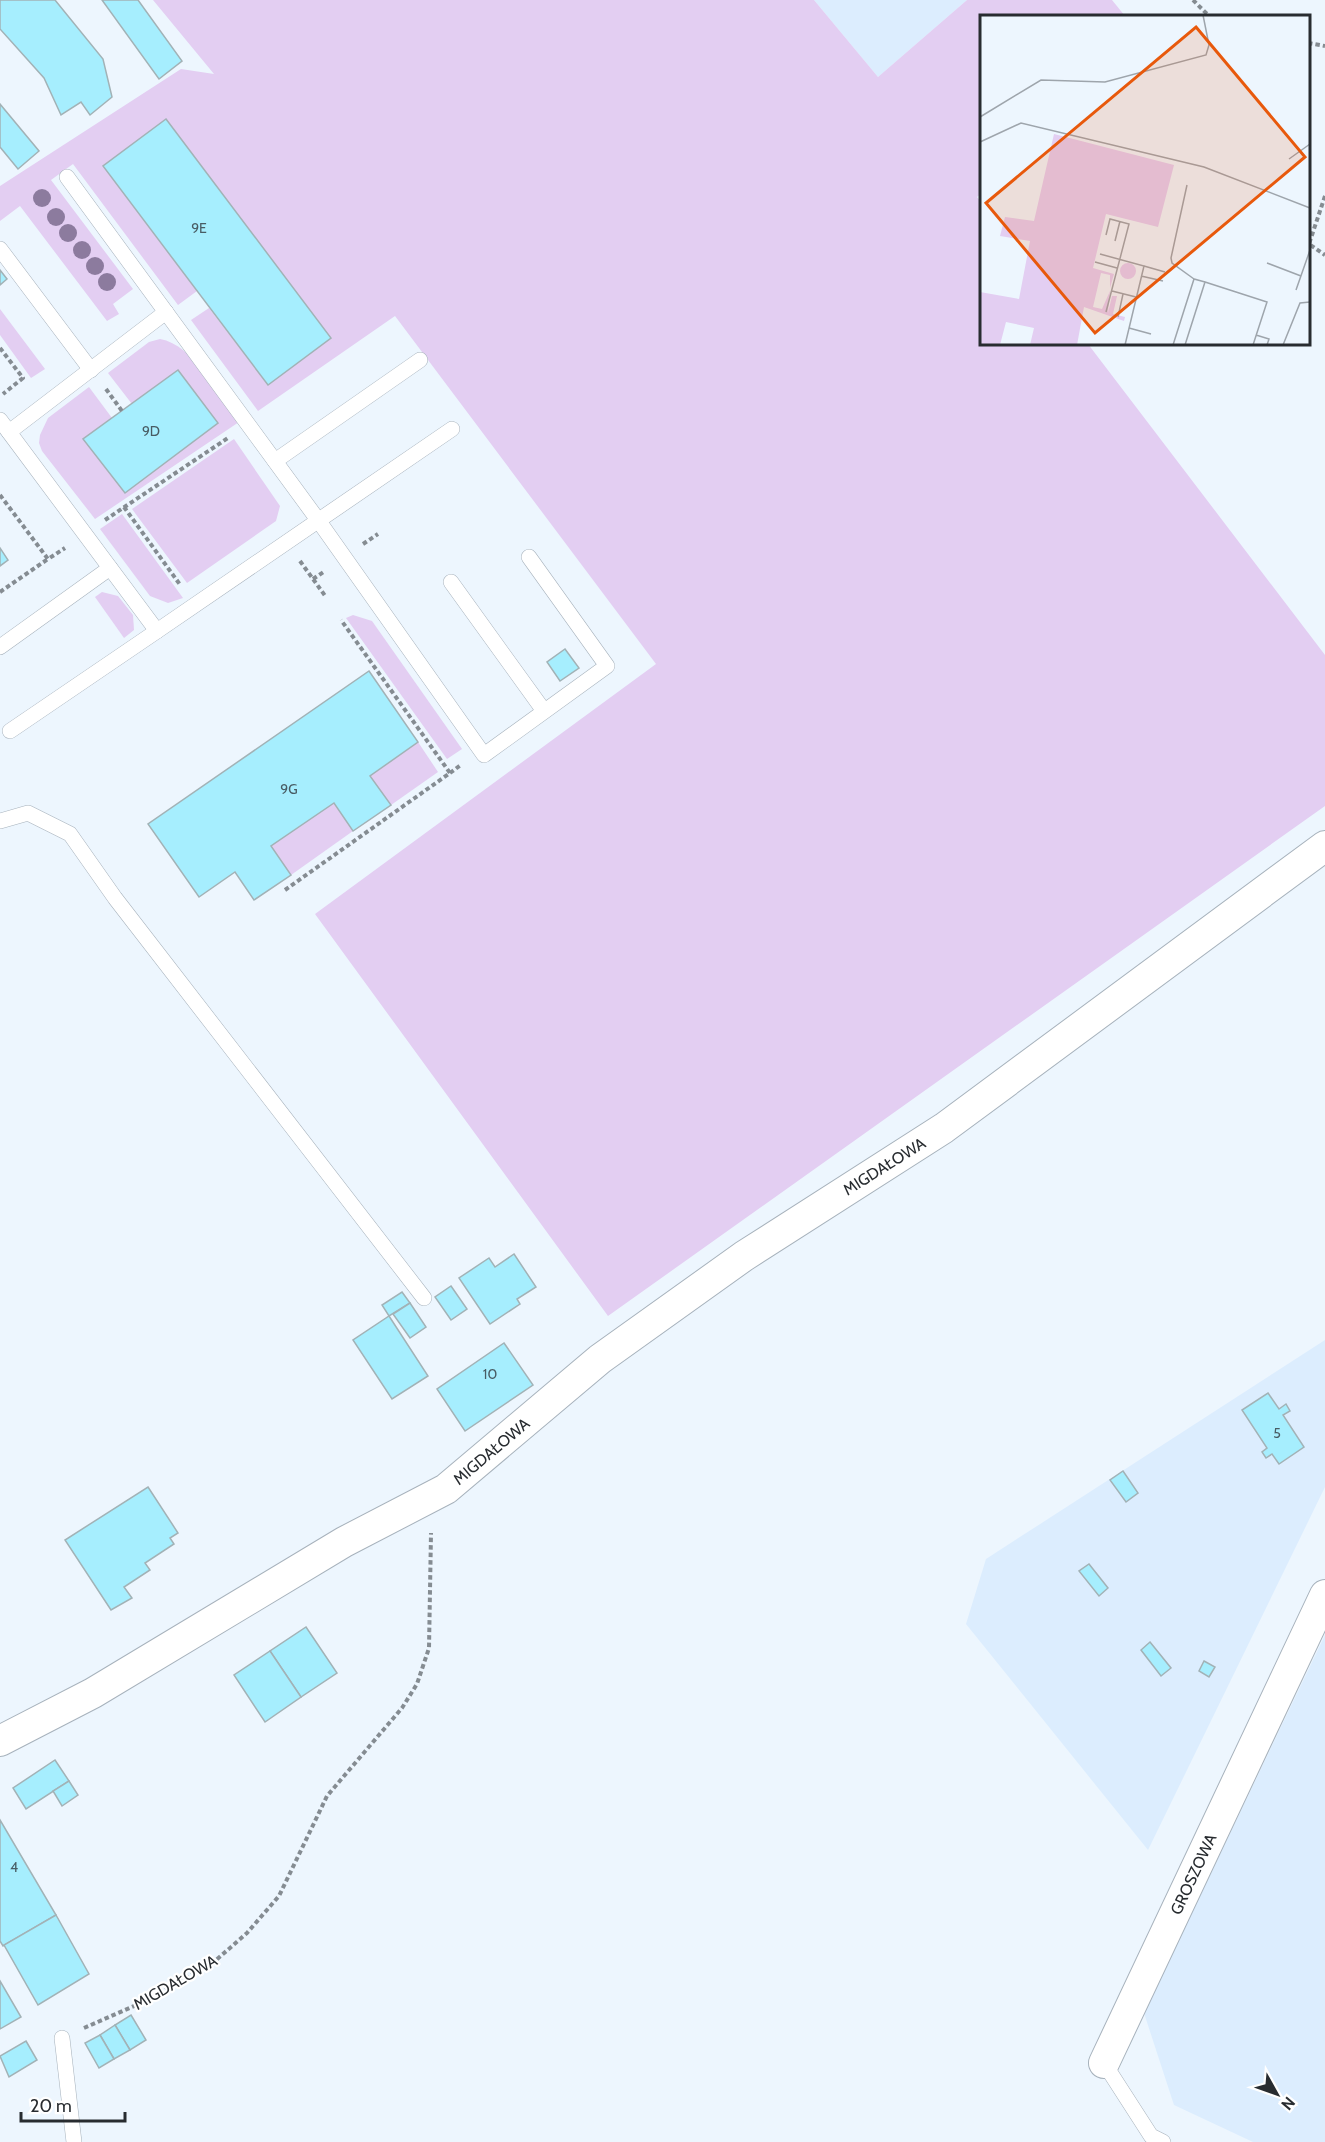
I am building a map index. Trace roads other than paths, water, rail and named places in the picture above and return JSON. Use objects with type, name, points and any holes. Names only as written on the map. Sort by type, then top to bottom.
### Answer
[{"type":"street","name":"MIGDAŁOWA","points":[[0,1741],[93,1693],[344,1542],[446,1489],[600,1359],[744,1256],[944,1128],[1325,846]]},
{"type":"street","name":"GROSZOWA","points":[[1104,2063],[1325,1595]]},
{"type":"lane","points":[[67,177],[318,520],[484,754],[607,666],[529,557]]},
{"type":"lane","points":[[0,249],[91,370]]},
{"type":"lane","points":[[157,631],[4,426],[91,370],[166,312]]},
{"type":"lane","points":[[275,461],[420,360]]},
{"type":"lane","points":[[10,730],[452,429]]},
{"type":"lane","points":[[0,647],[110,568]]},
{"type":"lane","points":[[451,582],[544,711]]},
{"type":"lane","points":[[0,821],[28,813],[70,834],[122,907],[424,1298]]},
{"type":"lane","points":[[62,2038],[74,2142]]},
{"type":"lane","name":"GROSZOWA","points":[[1104,2063],[1151,2136],[1163,2142]]}]
